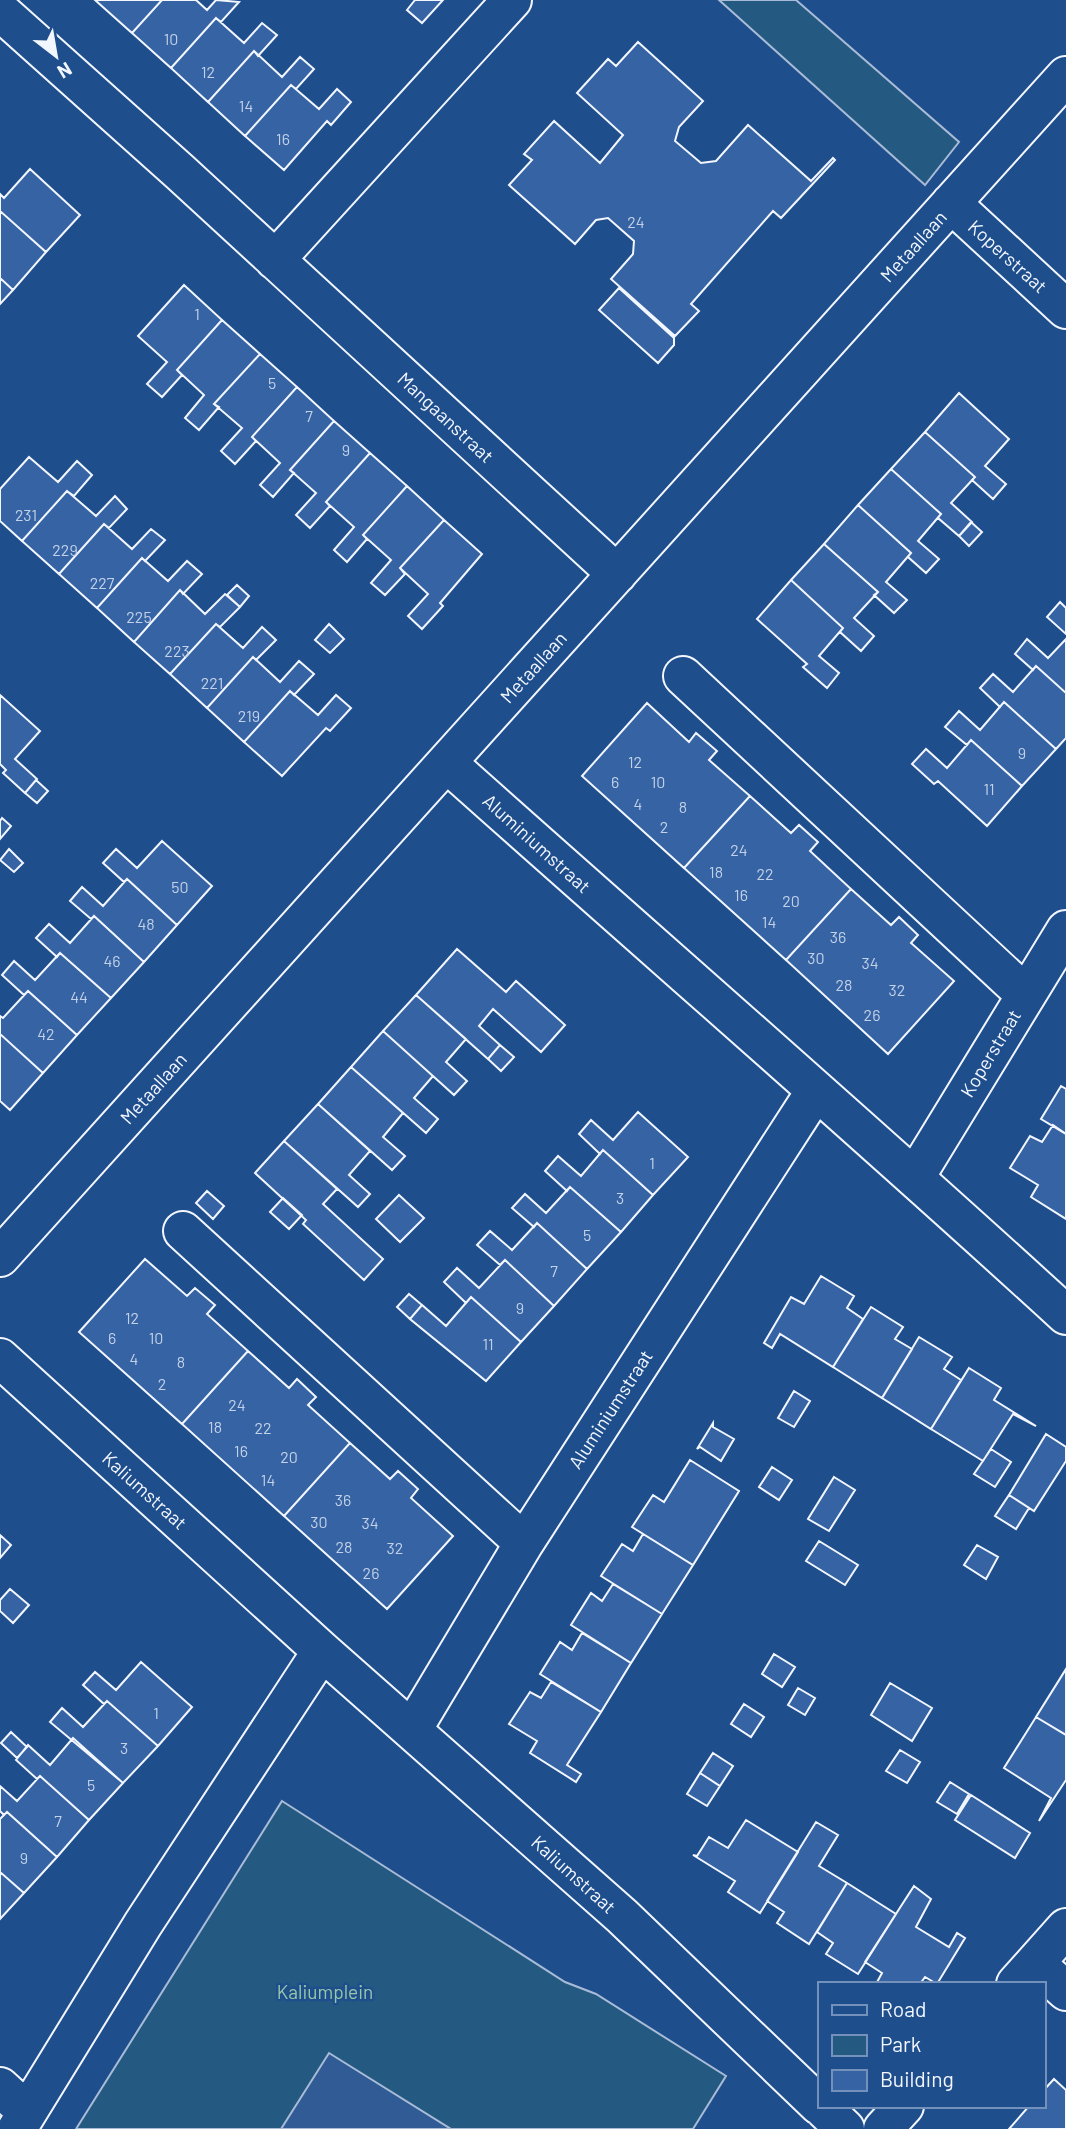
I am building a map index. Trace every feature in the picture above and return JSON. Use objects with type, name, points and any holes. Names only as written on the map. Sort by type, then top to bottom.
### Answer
[{"type":"street","points":[[275,260],[512,0]]},
{"type":"street","name":"Mangaanstraat","points":[[0,11],[617,574]]},
{"type":"street","name":"Metaallaan","points":[[0,1257],[1066,76]]},
{"type":"street","name":"Koperstraat","points":[[951,203],[1066,309]]},
{"type":"street","points":[[683,676],[1026,995]]},
{"type":"street","name":"Aluminiumstraat","points":[[447,763],[815,1092],[915,1177],[1066,1315]]},
{"type":"street","name":"Koperstraat","points":[[915,1177],[1066,930]]},
{"type":"street","name":"Aluminiumstraat","points":[[412,1730],[524,1543],[815,1092]]},
{"type":"street","points":[[183,1231],[524,1543]]},
{"type":"street","name":"Kaliumstraat","points":[[0,1358],[322,1651],[622,1916],[818,2104]]},
{"type":"street","points":[[15,2110],[143,1924],[322,1651]]},
{"type":"street","points":[[1066,1928],[1025,1973],[1066,1991]]},
{"type":"street","name":"Kaliumstraat","points":[[822,2108],[845,2129]]},
{"type":"street","points":[[883,2129],[902,2108]]},
{"type":"green space","points":[[719,0],[796,0],[959,142],[925,185]]},
{"type":"green space","name":"Kaliumplein","points":[[282,1801],[565,1982],[596,1994],[726,2076],[693,2129],[76,2129]]},
{"type":"shaded area","points":[[329,2053],[451,2129],[281,2129]]},
{"type":"building","points":[[95,0],[162,0],[132,33]]},
{"type":"building","points":[[162,0],[196,0],[207,10],[216,0],[239,2],[221,22],[216,18],[171,68],[132,33]]},
{"type":"building","points":[[415,0],[443,0],[422,23],[407,10]]},
{"type":"building","points":[[216,18],[244,43],[262,23],[277,35],[258,56],[254,51],[208,102],[171,68]]},
{"type":"building","points":[[638,42],[703,101],[679,127],[675,141],[701,163],[716,161],[748,125],[811,181],[833,158],[835,160],[781,218],[773,211],[691,304],[699,311],[675,336],[611,279],[633,254],[634,241],[608,218],[596,220],[575,244],[509,185],[532,160],[524,154],[554,121],[600,163],[623,135],[577,93],[608,59],[616,66]]},
{"type":"building","points":[[254,51],[282,77],[300,57],[314,69],[296,89],[291,85],[245,136],[208,102]]},
{"type":"building","points":[[291,85],[319,109],[337,89],[351,102],[331,125],[327,121],[284,170],[245,136]]},
{"type":"building","points":[[30,169],[80,215],[46,252],[0,211],[0,194],[4,198]]},
{"type":"building","points":[[0,211],[46,252],[13,290],[0,278]]},
{"type":"building","points":[[0,278],[13,290],[0,304]]},
{"type":"building","points":[[184,285],[222,320],[177,370],[182,375],[162,397],[147,384],[167,362],[138,336]]},
{"type":"building","points":[[619,288],[674,338],[674,345],[658,363],[599,310]]},
{"type":"building","points":[[222,320],[260,354],[214,404],[219,407],[199,430],[185,418],[204,395],[177,370]]},
{"type":"building","points":[[260,354],[297,387],[252,437],[256,441],[235,464],[221,451],[242,428],[214,404]]},
{"type":"building","points":[[297,387],[334,421],[290,470],[294,473],[273,497],[260,485],[280,463],[252,437]]},
{"type":"building","points":[[959,393],[1009,439],[985,466],[1006,484],[993,499],[972,480],[975,477],[925,432]]},
{"type":"building","points":[[334,421],[370,453],[326,502],[330,506],[310,528],[296,515],[316,493],[290,470]]},
{"type":"building","points":[[925,432],[975,477],[951,503],[972,522],[959,536],[938,518],[941,514],[891,469]]},
{"type":"building","points":[[370,453],[407,486],[363,535],[367,539],[347,562],[334,550],[354,527],[326,502]]},
{"type":"building","points":[[29,457],[58,482],[77,461],[92,475],[74,496],[67,491],[22,541],[0,521],[0,489]]},
{"type":"building","points":[[891,469],[941,514],[918,541],[939,559],[926,573],[908,557],[911,553],[858,505]]},
{"type":"building","points":[[407,486],[444,520],[400,568],[405,574],[385,595],[371,583],[391,560],[363,535]]},
{"type":"building","points":[[67,491],[96,516],[115,496],[127,509],[109,528],[104,524],[59,574],[22,541]]},
{"type":"building","points":[[858,505],[911,553],[886,582],[907,600],[894,613],[874,595],[878,592],[824,544]]},
{"type":"building","points":[[444,520],[482,554],[440,603],[443,606],[422,629],[408,616],[428,594],[400,568]]},
{"type":"building","points":[[971,522],[982,532],[969,546],[959,536]]},
{"type":"building","points":[[104,524],[132,549],[151,529],[165,540],[145,561],[142,558],[97,608],[59,574]]},
{"type":"building","points":[[824,544],[878,592],[854,618],[874,636],[861,651],[840,632],[843,628],[791,580]]},
{"type":"building","points":[[142,558],[168,581],[187,561],[202,574],[183,594],[180,590],[134,642],[97,608]]},
{"type":"building","points":[[791,580],[843,628],[819,656],[839,673],[827,688],[803,667],[807,664],[757,619]]},
{"type":"building","points":[[237,585],[249,596],[240,607],[227,595]]},
{"type":"building","points":[[180,590],[205,614],[225,594],[240,607],[220,627],[216,624],[170,674],[134,642]]},
{"type":"building","points":[[1060,602],[1066,608],[1066,634],[1047,617]]},
{"type":"building","points":[[216,624],[243,648],[262,627],[276,640],[256,660],[253,657],[207,708],[170,674]]},
{"type":"building","points":[[329,624],[344,639],[330,653],[315,640]]},
{"type":"building","points":[[1027,639],[1048,658],[1066,639],[1066,693],[1036,666],[1033,670],[1015,654]]},
{"type":"building","points":[[253,657],[280,682],[299,661],[314,674],[294,695],[290,691],[244,742],[207,708]]},
{"type":"building","points":[[1036,666],[1066,693],[1066,738],[1056,749],[1004,702],[1000,707],[980,688],[993,674],[1013,692]]},
{"type":"building","points":[[290,691],[318,715],[336,695],[351,708],[330,731],[326,728],[282,776],[244,742]]},
{"type":"building","points":[[0,695],[40,731],[15,759],[37,779],[25,793],[3,773],[6,770],[0,764]]},
{"type":"building","points":[[1004,702],[1056,749],[1022,786],[971,740],[967,745],[945,727],[959,711],[980,730]]},
{"type":"building","points":[[647,703],[689,742],[696,733],[717,751],[709,760],[750,796],[684,868],[582,776]]},
{"type":"building","points":[[971,740],[1022,786],[987,826],[938,781],[934,784],[912,764],[926,749],[947,768]]},
{"type":"building","points":[[36,780],[48,791],[37,803],[25,793]]},
{"type":"building","points":[[750,796],[791,833],[799,825],[818,842],[810,851],[851,889],[786,960],[684,868]]},
{"type":"building","points":[[2,818],[11,826],[0,839],[0,821]]},
{"type":"building","points":[[162,841],[212,886],[177,925],[127,879],[124,882],[103,863],[116,849],[137,868]]},
{"type":"building","points":[[9,849],[23,863],[14,872],[0,860]]},
{"type":"building","points":[[127,879],[177,925],[144,962],[94,916],[91,919],[70,901],[82,887],[103,906]]},
{"type":"building","points":[[851,889],[891,925],[899,917],[918,935],[911,943],[954,981],[888,1054],[786,960]]},
{"type":"building","points":[[94,916],[144,962],[111,998],[60,953],[57,957],[36,938],[49,924],[70,943]]},
{"type":"building","points":[[457,949],[506,992],[516,981],[565,1025],[541,1052],[493,1009],[479,1026],[500,1045],[488,1059],[416,995]]},
{"type":"building","points":[[60,953],[111,998],[77,1035],[28,991],[24,995],[2,975],[14,961],[35,980]]},
{"type":"building","points":[[28,991],[77,1035],[43,1073],[0,1034],[0,1016],[3,1018]]},
{"type":"building","points":[[416,995],[466,1039],[446,1062],[467,1081],[454,1095],[383,1031]]},
{"type":"building","points":[[383,1031],[433,1076],[414,1098],[438,1119],[426,1133],[351,1067]]},
{"type":"building","points":[[0,1034],[43,1073],[10,1110],[0,1101]]},
{"type":"building","points":[[500,1045],[514,1057],[501,1071],[488,1059]]},
{"type":"building","points":[[351,1067],[403,1113],[383,1137],[405,1156],[392,1170],[318,1104]]},
{"type":"building","points":[[1061,1086],[1066,1089],[1066,1134],[1041,1119]]},
{"type":"building","points":[[318,1104],[370,1151],[349,1175],[370,1194],[358,1207],[284,1141]]},
{"type":"building","points":[[638,1112],[688,1157],[653,1195],[603,1150],[600,1154],[579,1134],[591,1120],[613,1140]]},
{"type":"building","points":[[1053,1125],[1066,1134],[1066,1219],[1031,1197],[1038,1185],[1010,1168],[1030,1136],[1042,1142]]},
{"type":"building","points":[[284,1141],[337,1189],[323,1204],[383,1259],[364,1280],[303,1224],[306,1220],[255,1173]]},
{"type":"building","points":[[603,1150],[653,1195],[621,1232],[570,1187],[567,1191],[545,1171],[558,1156],[581,1176]]},
{"type":"building","points":[[570,1187],[621,1232],[587,1269],[537,1223],[534,1227],[512,1208],[525,1194],[546,1213]]},
{"type":"building","points":[[207,1191],[224,1206],[213,1219],[196,1203]]},
{"type":"building","points":[[399,1195],[424,1218],[400,1242],[376,1219]]},
{"type":"building","points":[[283,1198],[302,1215],[289,1229],[270,1212]]},
{"type":"building","points":[[537,1223],[587,1269],[554,1306],[505,1260],[500,1265],[477,1245],[490,1231],[512,1250]]},
{"type":"building","points":[[145,1259],[187,1296],[195,1288],[215,1305],[207,1314],[248,1351],[182,1424],[79,1332]]},
{"type":"building","points":[[505,1260],[554,1306],[521,1342],[471,1297],[466,1303],[444,1282],[457,1268],[479,1288]]},
{"type":"building","points":[[821,1276],[854,1296],[847,1308],[863,1319],[833,1367],[780,1334],[772,1348],[764,1343],[791,1297],[804,1304]]},
{"type":"building","points":[[409,1294],[422,1305],[410,1319],[397,1307]]},
{"type":"building","points":[[471,1297],[521,1342],[486,1381],[410,1319],[422,1305],[446,1326]]},
{"type":"building","points":[[871,1307],[903,1327],[895,1339],[912,1349],[882,1398],[833,1367]]},
{"type":"building","points":[[919,1337],[952,1357],[944,1369],[961,1380],[931,1429],[882,1398]]},
{"type":"building","points":[[248,1351],[289,1388],[297,1379],[316,1397],[308,1405],[350,1443],[284,1516],[182,1424]]},
{"type":"building","points":[[969,1368],[1001,1388],[994,1400],[1036,1426],[1013,1414],[983,1461],[931,1429]]},
{"type":"building","points":[[794,1391],[810,1401],[794,1427],[778,1418]]},
{"type":"building","points":[[713,1423],[713,1427],[734,1439],[721,1461],[700,1447],[697,1449]]},
{"type":"building","points":[[1046,1434],[1066,1447],[1066,1461],[1034,1511],[1009,1495]]},
{"type":"building","points":[[350,1443],[390,1479],[398,1471],[418,1489],[411,1498],[453,1536],[387,1609],[284,1516]]},
{"type":"building","points":[[991,1449],[1011,1462],[995,1487],[974,1474]]},
{"type":"building","points":[[690,1460],[739,1491],[693,1565],[632,1527],[653,1495],[664,1502]]},
{"type":"building","points":[[772,1467],[792,1480],[779,1500],[759,1487]]},
{"type":"building","points":[[834,1477],[855,1490],[829,1531],[808,1519]]},
{"type":"building","points":[[1009,1495],[1029,1508],[1016,1529],[995,1516]]},
{"type":"building","points":[[643,1534],[693,1565],[662,1614],[601,1576],[622,1544],[633,1551]]},
{"type":"building","points":[[0,1535],[11,1545],[0,1558]]},
{"type":"building","points":[[819,1541],[858,1565],[845,1585],[806,1561]]},
{"type":"building","points":[[977,1545],[998,1557],[986,1579],[964,1565]]},
{"type":"building","points":[[613,1584],[662,1614],[631,1663],[571,1625],[591,1593],[602,1601]]},
{"type":"building","points":[[10,1589],[29,1605],[13,1623],[0,1611],[0,1600]]},
{"type":"building","points":[[582,1633],[631,1663],[601,1712],[540,1674],[560,1642],[572,1650]]},
{"type":"building","points":[[774,1654],[795,1667],[782,1687],[762,1674]]},
{"type":"building","points":[[141,1662],[192,1707],[158,1746],[107,1701],[104,1704],[83,1685],[95,1672],[116,1690]]},
{"type":"building","points":[[1066,1669],[1066,1735],[1036,1717]]},
{"type":"building","points":[[551,1682],[601,1712],[567,1765],[581,1774],[576,1782],[530,1753],[537,1741],[509,1724],[530,1692],[541,1698]]},
{"type":"building","points":[[890,1683],[932,1708],[912,1741],[871,1715]]},
{"type":"building","points":[[798,1688],[815,1698],[805,1715],[788,1705]]},
{"type":"building","points":[[107,1701],[158,1746],[123,1783],[50,1722],[62,1708],[83,1727]]},
{"type":"building","points":[[744,1704],[764,1717],[751,1737],[731,1724]]},
{"type":"building","points":[[1036,1717],[1066,1735],[1066,1780],[1039,1821],[1051,1798],[1004,1768]]},
{"type":"building","points":[[11,1732],[27,1747],[17,1758],[1,1743]]},
{"type":"building","points":[[73,1738],[123,1783],[89,1820],[40,1776],[37,1779],[16,1760],[28,1745],[50,1765]]},
{"type":"building","points":[[900,1750],[920,1762],[907,1783],[886,1771]]},
{"type":"building","points":[[713,1753],[733,1766],[720,1786],[700,1773]]},
{"type":"building","points":[[700,1773],[720,1786],[707,1806],[687,1794]]},
{"type":"building","points":[[40,1776],[89,1820],[57,1857],[7,1812],[4,1815],[0,1811],[0,1786],[17,1801]]},
{"type":"building","points":[[950,1782],[969,1794],[957,1814],[937,1802]]},
{"type":"building","points":[[971,1795],[1030,1833],[1015,1858],[955,1820]]},
{"type":"building","points":[[7,1812],[57,1857],[24,1893],[0,1872],[0,1819]]},
{"type":"building","points":[[746,1820],[798,1852],[760,1913],[728,1892],[735,1881],[693,1855],[697,1856],[709,1837],[728,1848]]},
{"type":"building","points":[[816,1822],[838,1835],[819,1866],[847,1883],[809,1944],[777,1923],[784,1912],[767,1901]]},
{"type":"building","points":[[0,1872],[24,1893],[0,1919]]},
{"type":"building","points":[[847,1883],[896,1914],[858,1974],[826,1954],[833,1943],[817,1932]]},
{"type":"building","points":[[914,1886],[931,1899],[916,1927],[949,1947],[957,1933],[965,1938],[938,1982],[925,1977],[921,1982],[877,1982],[882,1973],[865,1962]]},
{"type":"building","points":[[1054,2079],[1066,2090],[1066,2129],[1009,2129],[1027,2108],[1045,2108],[1045,2089]]}]
